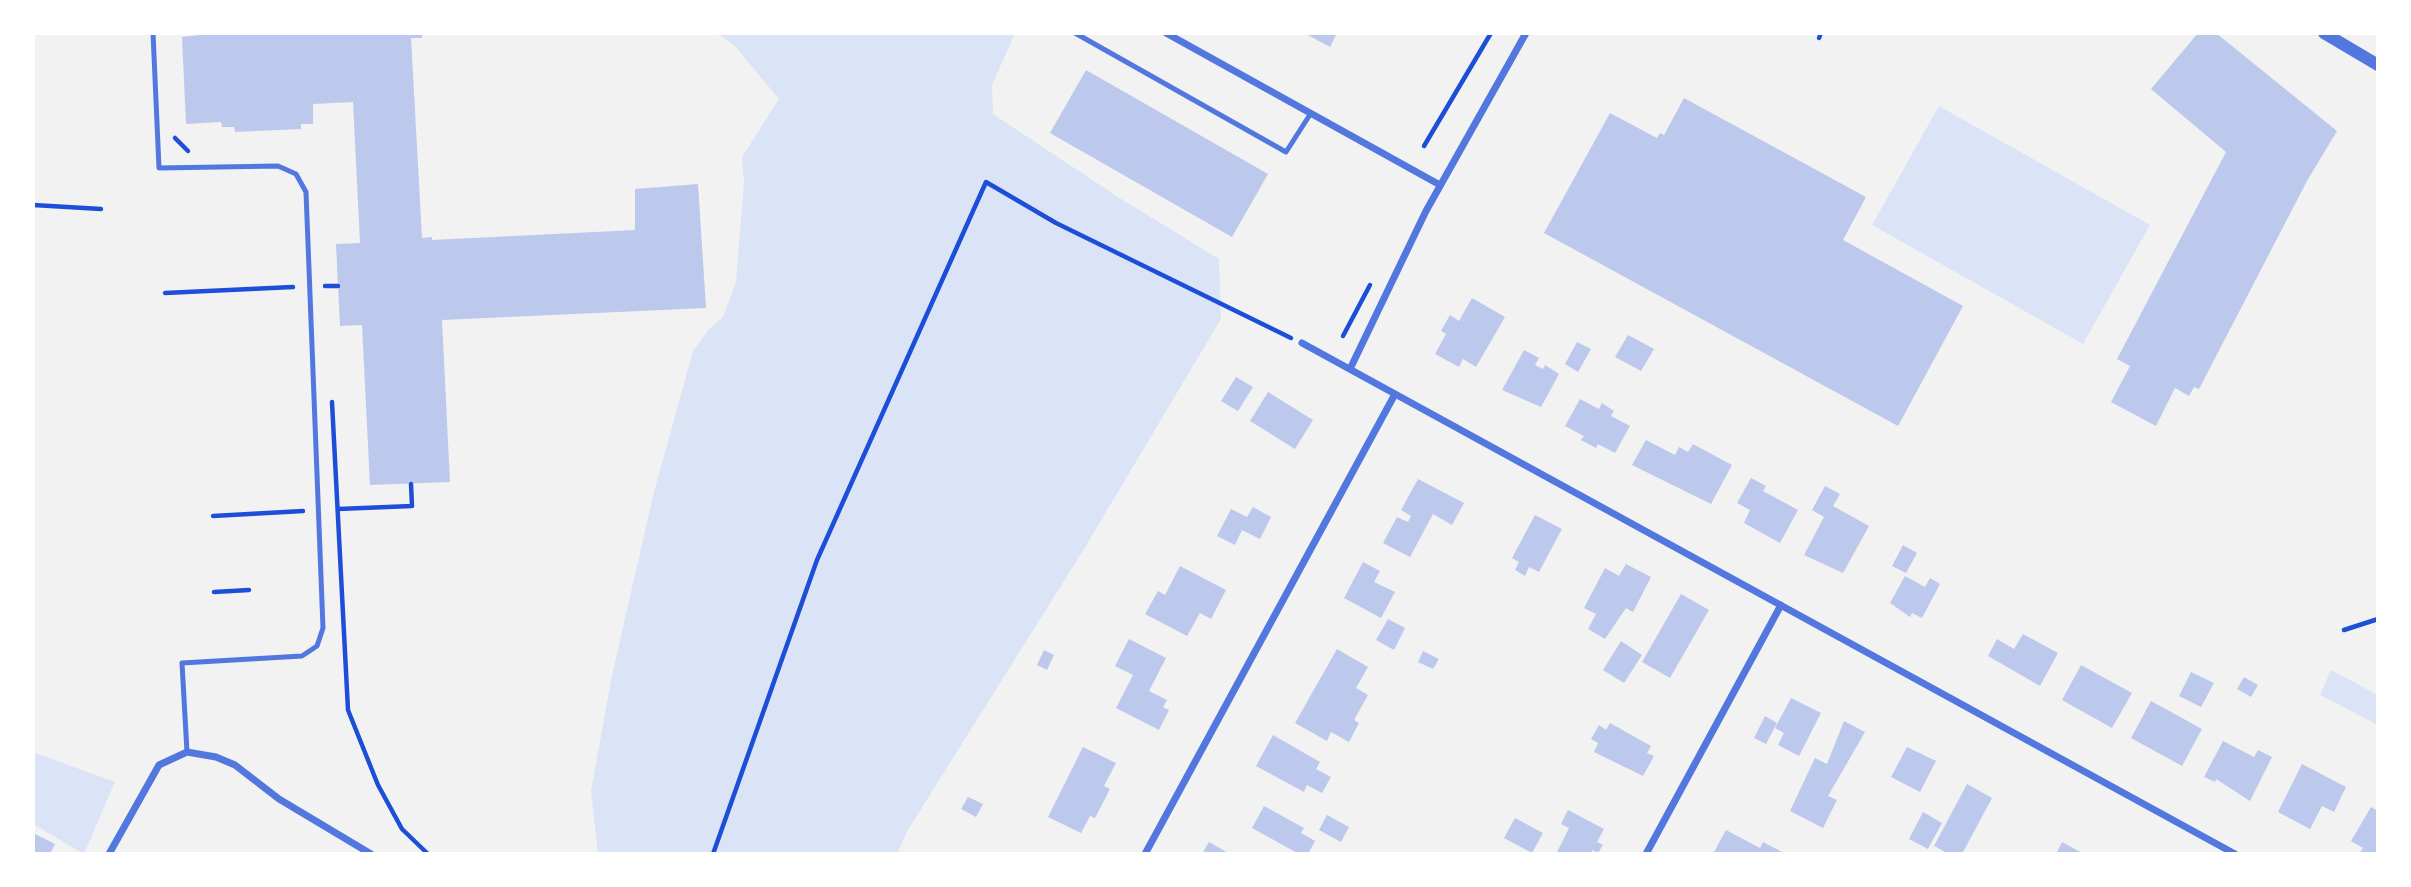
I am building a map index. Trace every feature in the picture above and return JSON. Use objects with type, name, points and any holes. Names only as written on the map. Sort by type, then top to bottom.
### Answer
[{"type":"street","points":[[1166,33],[1440,185]]},
{"type":"street","points":[[1350,369],[1440,185],[1526,33]]},
{"type":"street","points":[[2324,33],[2378,65]]},
{"type":"street","points":[[1302,343],[2235,854]]},
{"type":"street","points":[[1146,854],[1395,394]]},
{"type":"street","points":[[1646,854],[1781,605]]},
{"type":"street","points":[[109,854],[159,765],[187,752],[216,757],[235,765],[279,799],[371,854]]},
{"type":"lane","points":[[153,33],[159,168],[278,166],[296,174],[306,191],[323,628],[317,646],[302,656],[182,663],[187,752]]},
{"type":"lane","points":[[1076,33],[1286,152],[1311,113]]},
{"type":"path","points":[[1424,146],[1491,33]]},
{"type":"path","points":[[713,854],[817,560],[986,181],[1056,223],[1302,343]]},
{"type":"path","points":[[33,205],[101,209]]},
{"type":"path","points":[[325,286],[338,286]]},
{"type":"path","points":[[165,293],[293,288]]},
{"type":"path","points":[[338,509],[412,506],[411,484]]},
{"type":"path","points":[[212,516],[303,511]]},
{"type":"path","points":[[215,593],[249,590]]},
{"type":"path","points":[[2344,629],[2378,619]]},
{"type":"shaded area","points":[[716,33],[1015,33],[992,85],[993,114],[1118,197],[1219,259],[1221,319],[1084,549],[908,830],[897,854],[598,854],[591,791],[612,675],[654,492],[693,351],[708,330],[723,317],[736,282],[744,181],[742,157],[779,99],[734,45]]},
{"type":"shaded area","points":[[1939,106],[2150,225],[2083,344],[1872,225]]},
{"type":"shaded area","points":[[2331,670],[2378,695],[2378,725],[2320,695]]},
{"type":"shaded area","points":[[33,752],[115,782],[84,854],[33,824]]},
{"type":"building","points":[[216,33],[422,33],[422,38],[411,38],[422,238],[432,237],[432,240],[635,230],[635,189],[698,184],[706,308],[442,320],[450,482],[370,485],[362,325],[340,326],[336,244],[360,243],[353,102],[313,104],[313,124],[301,124],[301,129],[235,132],[234,127],[222,127],[221,122],[186,124],[182,37]]},
{"type":"building","points":[[1304,33],[1337,33],[1330,47]]},
{"type":"building","points":[[2198,33],[2216,33],[2337,131],[2307,181],[2199,389],[2194,387],[2189,396],[2175,388],[2156,426],[2111,402],[2130,366],[2117,359],[2226,152],[2151,89]]},
{"type":"building","points":[[1086,70],[1268,174],[1232,237],[1050,133]]},
{"type":"building","points":[[1684,98],[1866,197],[1843,240],[1963,306],[1898,426],[1544,233],[1610,113],[1657,138],[1660,133],[1664,135]]},
{"type":"building","points":[[1472,298],[1505,317],[1476,367],[1463,359],[1459,367],[1435,354],[1446,334],[1441,331],[1450,315],[1459,321]]},
{"type":"building","points":[[1628,335],[1654,349],[1641,371],[1615,357]]},
{"type":"building","points":[[1577,342],[1591,349],[1578,372],[1565,364]]},
{"type":"building","points":[[1524,350],[1539,358],[1535,365],[1543,369],[1545,365],[1559,374],[1541,407],[1502,390]]},
{"type":"building","points":[[1236,377],[1253,387],[1238,411],[1221,401]]},
{"type":"building","points":[[1268,392],[1313,420],[1295,449],[1250,421]]},
{"type":"building","points":[[1580,399],[1599,409],[1602,403],[1614,411],[1611,416],[1630,426],[1615,453],[1598,444],[1596,448],[1581,440],[1584,436],[1565,426]]},
{"type":"building","points":[[1646,440],[1675,455],[1679,447],[1688,452],[1693,444],[1732,465],[1711,504],[1632,465]]},
{"type":"building","points":[[1751,478],[1766,486],[1763,491],[1798,510],[1780,543],[1744,523],[1750,510],[1737,503]]},
{"type":"building","points":[[1418,479],[1464,503],[1452,525],[1433,514],[1410,557],[1383,543],[1397,517],[1408,522],[1411,516],[1401,510]]},
{"type":"building","points":[[1825,486],[1840,494],[1833,506],[1869,526],[1843,573],[1804,555],[1824,517],[1812,510]]},
{"type":"building","points":[[1253,507],[1271,517],[1260,539],[1242,530],[1235,545],[1217,536],[1231,509],[1247,517]]},
{"type":"building","points":[[1535,515],[1562,529],[1539,572],[1529,567],[1525,576],[1515,570],[1519,562],[1512,558]]},
{"type":"building","points":[[1903,545],[1917,553],[1906,573],[1892,566]]},
{"type":"building","points":[[1363,562],[1380,571],[1374,582],[1395,592],[1381,618],[1344,598]]},
{"type":"building","points":[[1626,564],[1651,577],[1633,612],[1626,608],[1605,639],[1588,629],[1596,614],[1584,608],[1605,568],[1619,576]]},
{"type":"building","points":[[1180,566],[1226,590],[1211,619],[1200,613],[1187,636],[1145,614],[1158,591],[1165,595]]},
{"type":"building","points":[[1905,576],[1925,587],[1930,578],[1940,584],[1922,618],[1912,613],[1910,617],[1890,603]]},
{"type":"building","points":[[1681,594],[1709,610],[1670,678],[1642,662]]},
{"type":"building","points":[[1388,619],[1405,628],[1394,650],[1376,640]]},
{"type":"building","points":[[2023,634],[2058,653],[2040,686],[1988,656],[1997,639],[2014,649]]},
{"type":"building","points":[[1129,639],[1166,658],[1149,691],[1167,700],[1163,707],[1169,710],[1159,730],[1116,708],[1133,675],[1115,666]]},
{"type":"building","points":[[1621,641],[1642,655],[1624,683],[1603,670]]},
{"type":"building","points":[[1337,649],[1368,667],[1356,688],[1368,695],[1354,720],[1359,723],[1349,742],[1331,732],[1327,741],[1295,723]]},
{"type":"building","points":[[1044,650],[1054,655],[1047,670],[1037,665]]},
{"type":"building","points":[[1423,651],[1439,659],[1433,669],[1418,662]]},
{"type":"building","points":[[2081,665],[2132,693],[2112,728],[2062,700]]},
{"type":"building","points":[[2191,672],[2214,683],[2201,707],[2179,696]]},
{"type":"building","points":[[2244,677],[2258,685],[2251,697],[2237,689]]},
{"type":"building","points":[[1791,698],[1821,713],[1799,756],[1778,745],[1784,733],[1775,728]]},
{"type":"building","points":[[2151,701],[2202,729],[2182,766],[2131,738]]},
{"type":"building","points":[[1765,716],[1777,723],[1766,744],[1754,738]]},
{"type":"building","points":[[1844,721],[1865,732],[1828,796],[1837,800],[1823,828],[1790,811],[1815,758],[1827,764]]},
{"type":"building","points":[[1610,723],[1651,746],[1647,753],[1654,756],[1643,776],[1594,752],[1598,743],[1591,739],[1599,725],[1606,730]]},
{"type":"building","points":[[1273,735],[1320,762],[1316,769],[1331,777],[1322,793],[1307,785],[1304,792],[1256,766]]},
{"type":"building","points":[[2223,741],[2254,757],[2258,750],[2272,757],[2250,801],[2216,779],[2215,782],[2204,777]]},
{"type":"building","points":[[1083,747],[1116,763],[1104,786],[1110,789],[1095,818],[1090,816],[1081,833],[1048,817]]},
{"type":"building","points":[[1907,747],[1936,761],[1920,792],[1891,777]]},
{"type":"building","points":[[2302,764],[2346,787],[2334,812],[2322,806],[2310,829],[2278,812]]},
{"type":"building","points":[[1967,784],[1992,798],[1962,854],[1949,854],[1934,846]]},
{"type":"building","points":[[968,797],[983,804],[976,817],[961,809]]},
{"type":"building","points":[[1264,806],[1304,828],[1301,833],[1315,841],[1308,854],[1299,854],[1252,828]]},
{"type":"building","points":[[2371,807],[2378,811],[2378,854],[2359,854],[2363,848],[2351,841]]},
{"type":"building","points":[[1568,810],[1604,829],[1597,842],[1603,845],[1598,853],[1592,850],[1591,854],[1556,854],[1569,828],[1561,824]]},
{"type":"building","points":[[1923,812],[1942,823],[1928,849],[1909,839]]},
{"type":"building","points":[[1327,815],[1349,827],[1341,842],[1319,830]]},
{"type":"building","points":[[1515,818],[1543,833],[1532,853],[1504,838]]},
{"type":"building","points":[[1726,830],[1760,848],[1763,842],[1786,854],[1713,854]]},
{"type":"building","points":[[33,833],[55,844],[50,854],[33,854]]},
{"type":"building","points":[[1209,842],[1230,854],[1202,854]]},
{"type":"building","points":[[2062,842],[2084,854],[2056,854]]}]
